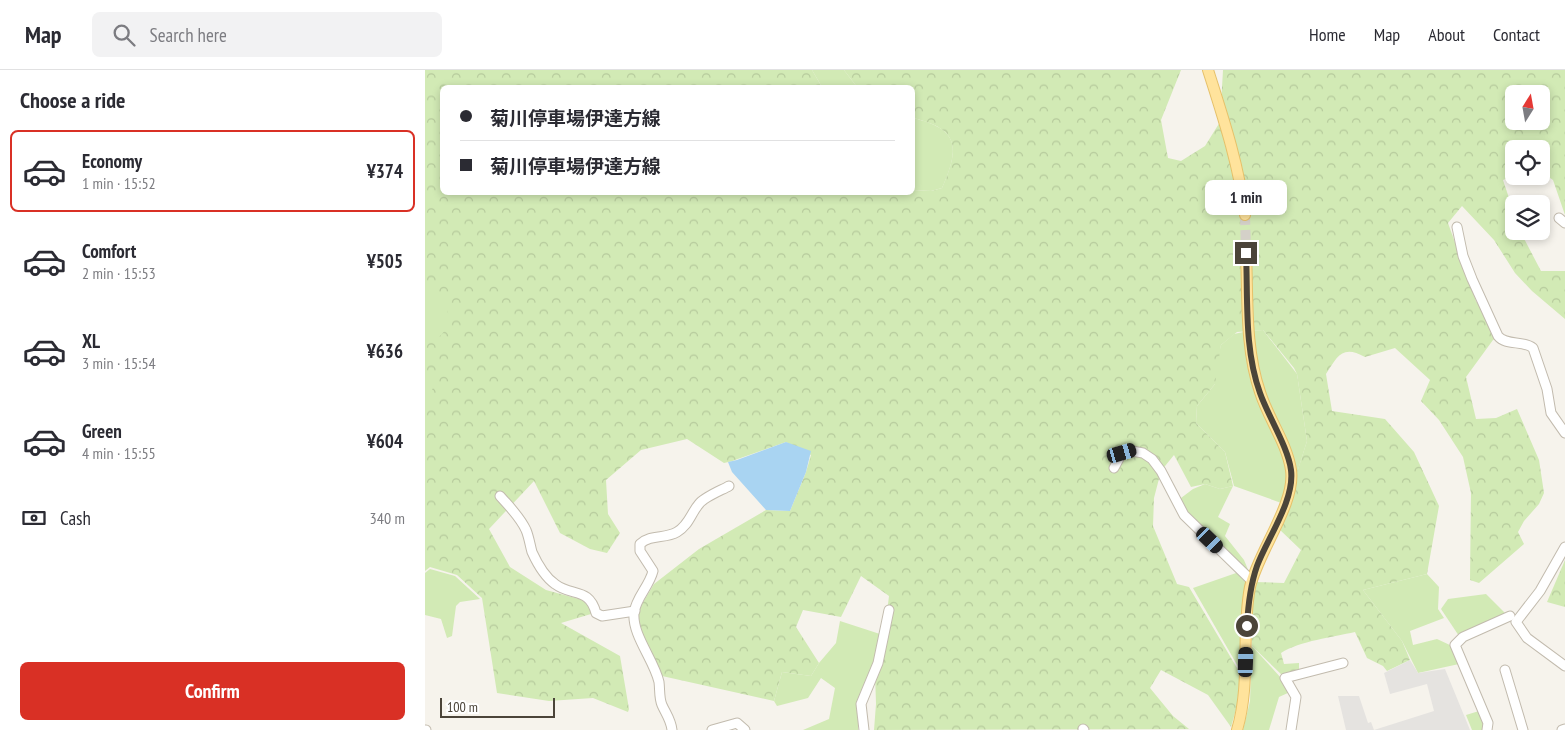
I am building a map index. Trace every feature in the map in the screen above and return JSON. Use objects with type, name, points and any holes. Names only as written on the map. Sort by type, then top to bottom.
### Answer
[{"type":"main road","points":[[1208,70],[1235,164],[1245,215]]},
{"type":"main road","points":[[1237,730],[1242,713],[1248,608],[1252,581],[1284,506],[1290,485],[1291,470],[1260,392],[1251,358],[1246,253]]},
{"type":"street","points":[[1457,227],[1463,256],[1498,336],[1502,340],[1529,345],[1533,348],[1547,389],[1551,413],[1565,433]]},
{"type":"street","points":[[1114,468],[1122,453],[1132,450],[1143,453],[1152,459],[1161,471],[1185,515],[1252,581]]},
{"type":"street","points":[[672,730],[671,722],[661,704],[659,682],[638,633],[634,616],[640,596],[649,584],[653,571],[640,551],[640,544],[651,538],[676,533],[691,518],[699,502],[729,486]]},
{"type":"street","points":[[500,496],[517,515],[526,530],[539,565],[555,584],[587,597],[593,603],[597,613],[602,616],[635,612]]},
{"type":"street","points":[[1565,547],[1540,591],[1516,622],[1527,638],[1565,666]]},
{"type":"street","points":[[864,730],[861,704],[878,663],[889,610]]},
{"type":"street","points":[[1487,730],[1487,723],[1455,645],[1463,637],[1511,616]]},
{"type":"street","points":[[1291,730],[1296,696],[1285,678],[1343,662]]},
{"type":"street","points":[[1505,670],[1523,730]]},
{"type":"street","points":[[712,730],[737,723],[745,730]]},
{"type":"green space","points":[[425,70],[812,70],[821,85],[440,85],[440,195],[915,195],[915,190],[931,191],[942,188],[952,161],[953,151],[947,134],[928,122],[915,119],[915,85],[855,85],[844,70],[1181,70],[1161,120],[1168,158],[1181,161],[1205,146],[1220,122],[1223,70],[1565,70],[1565,215],[1553,180],[1550,178],[1550,140],[1505,140],[1505,179],[1503,180],[1508,195],[1505,195],[1505,240],[1525,240],[1541,271],[1565,271],[1565,319],[1532,291],[1515,273],[1494,240],[1462,206],[1448,223],[1476,301],[1498,336],[1466,377],[1476,419],[1496,418],[1517,409],[1539,460],[1544,493],[1539,504],[1524,521],[1518,532],[1524,544],[1479,583],[1470,580],[1471,493],[1463,457],[1439,420],[1421,401],[1430,380],[1395,348],[1365,357],[1357,353],[1345,352],[1333,362],[1326,374],[1332,411],[1385,419],[1414,452],[1439,506],[1427,574],[1363,590],[1402,641],[1410,660],[1387,671],[1383,666],[1367,658],[1355,632],[1307,642],[1281,653],[1284,664],[1299,663],[1299,671],[1283,676],[1252,646],[1250,622],[1255,582],[1284,583],[1301,550],[1279,529],[1307,441],[1297,374],[1263,330],[1237,332],[1221,345],[1215,384],[1197,406],[1196,423],[1225,452],[1233,486],[1220,489],[1205,484],[1191,487],[1174,455],[1161,471],[1154,498],[1153,526],[1177,584],[1189,587],[1240,673],[1237,706],[1231,727],[1208,695],[1161,670],[1150,688],[1173,716],[1189,729],[874,730],[876,704],[875,673],[885,629],[889,596],[861,576],[841,617],[803,610],[796,627],[819,663],[811,676],[782,672],[774,701],[662,676],[647,648],[636,614],[654,584],[699,549],[766,510],[790,511],[811,455],[786,442],[724,463],[687,439],[641,450],[606,480],[608,514],[620,533],[607,553],[590,549],[560,533],[534,481],[489,529],[510,567],[546,590],[586,601],[591,614],[561,623],[620,656],[629,709],[628,712],[593,698],[549,701],[497,693],[482,598],[457,575],[430,567],[425,571],[425,402],[433,388],[425,380],[425,342],[440,336],[451,324],[446,306],[425,281]]},
{"type":"green space","points":[[812,70],[844,70],[855,85],[821,85]]},
{"type":"green space","points":[[915,119],[928,122],[947,134],[953,151],[952,161],[942,188],[931,191],[915,190]]},
{"type":"green space","points":[[425,268],[455,303],[455,391],[425,420]]},
{"type":"green space","points":[[1263,330],[1297,374],[1307,441],[1287,505],[1234,486],[1225,452],[1196,423],[1197,406],[1215,384],[1215,370],[1221,345],[1234,334]]},
{"type":"green space","points":[[1205,484],[1220,489],[1233,486],[1218,517],[1230,524],[1225,536],[1244,560],[1249,572],[1199,529],[1177,501],[1193,489]]},
{"type":"green space","points":[[1565,560],[1565,607],[1547,602]]},
{"type":"green space","points":[[430,569],[455,576],[480,599],[460,602],[456,606],[452,636],[447,638],[441,619],[425,615],[425,573]]},
{"type":"green space","points":[[1239,572],[1249,583],[1240,670],[1193,588]]},
{"type":"green space","points":[[1427,574],[1439,587],[1438,609],[1444,618],[1410,631],[1413,645],[1437,639],[1452,646],[1459,664],[1418,673],[1402,641],[1363,590]]},
{"type":"green space","points":[[1486,594],[1507,615],[1459,636],[1441,609],[1448,599]]},
{"type":"green space","points":[[840,621],[883,635],[875,673],[860,699],[858,730],[803,730],[829,719],[835,688],[821,678],[808,698],[777,706],[774,701],[782,672],[811,676],[836,643]]},
{"type":"green space","points":[[1252,646],[1281,678],[1290,692],[1279,697],[1269,730],[1243,730],[1250,701]]},
{"type":"green space","points":[[1479,711],[1485,730],[1472,730],[1466,715]]},
{"type":"shaded area","points":[[1410,660],[1418,673],[1445,669],[1470,730],[1374,730],[1434,711],[1427,684],[1390,694],[1384,673]]},
{"type":"shaded area","points":[[1338,696],[1359,696],[1368,723],[1371,722],[1374,730],[1346,730]]},
{"type":"water","points":[[786,442],[811,451],[806,472],[790,511],[766,510],[732,472],[728,462]]},
{"type":"tunnel","points":[[1245,215],[1246,253]]},
{"type":"route","points":[[1246,253],[1251,358],[1260,392],[1291,470],[1290,485],[1284,506],[1257,566],[1250,587],[1247,626]]}]
